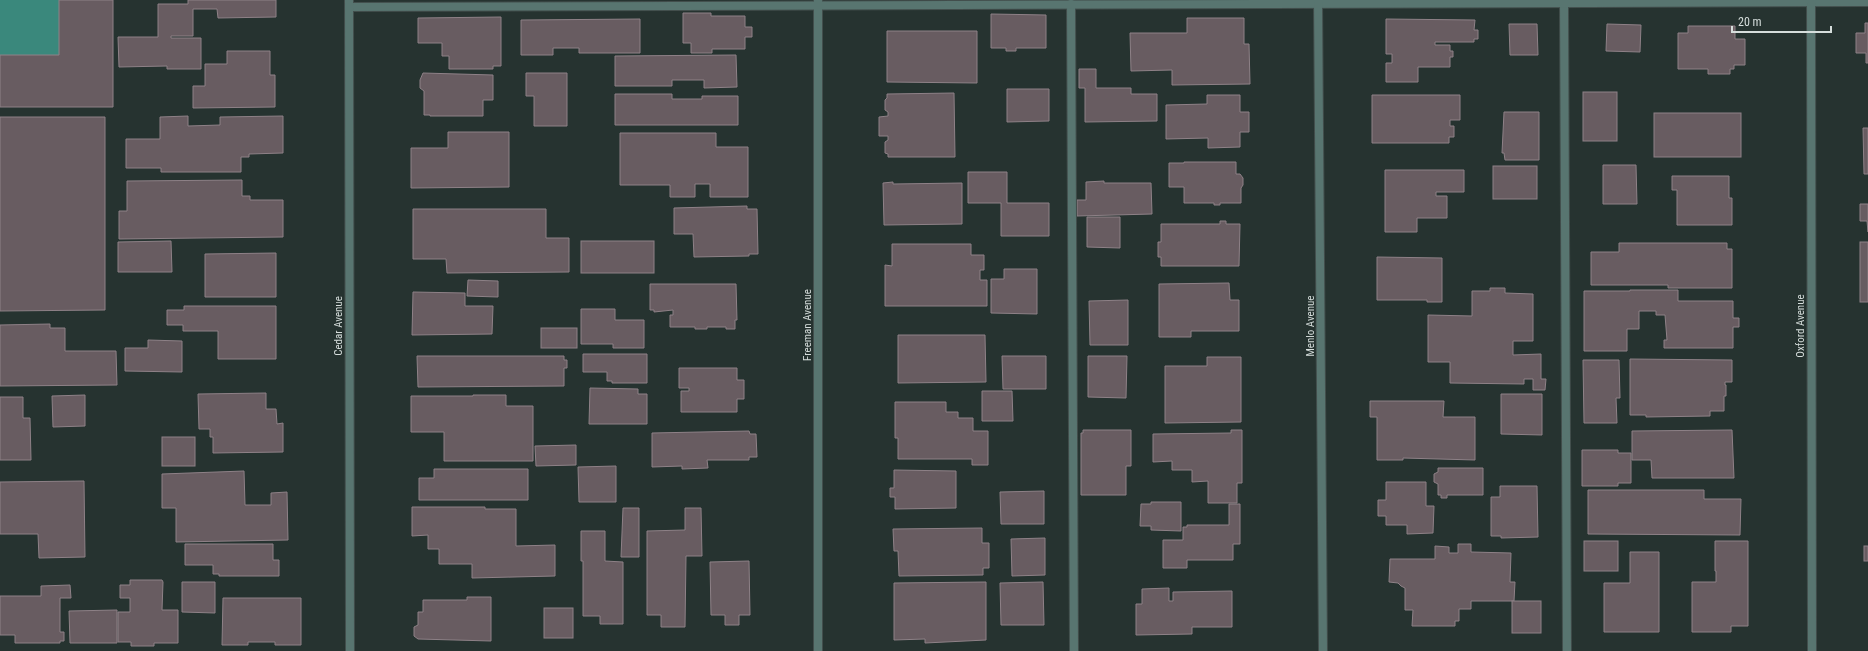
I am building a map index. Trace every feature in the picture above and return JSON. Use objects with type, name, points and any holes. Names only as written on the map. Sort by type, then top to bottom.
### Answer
[{"type":"street","name":"Oxford Avenue","points":[[1811,1],[1812,651]]},
{"type":"street","points":[[349,3],[818,2],[1071,4],[1318,2],[1868,2]]},
{"type":"street","name":"Freeman Avenue","points":[[818,2],[818,651]]},
{"type":"street","name":"Menlo Avenue","points":[[1318,2],[1323,651]]},
{"type":"street","name":"Cedar Avenue","points":[[349,3],[350,651]]},
{"type":"street","points":[[1564,3],[1567,651]]},
{"type":"street","points":[[1071,4],[1074,651]]},
{"type":"shaded area","points":[[0,0],[59,0],[59,55],[0,55]]},
{"type":"building","points":[[59,0],[113,0],[113,107],[0,107],[0,55],[59,55]]},
{"type":"building","points":[[188,0],[276,0],[276,17],[218,18],[217,9],[193,9],[193,36],[171,36],[171,38],[201,38],[201,69],[167,69],[167,66],[119,67],[118,37],[158,37],[158,4],[188,4]]},
{"type":"building","points":[[683,13],[711,13],[711,16],[745,16],[745,27],[752,27],[752,37],[745,37],[745,49],[712,49],[712,53],[691,53],[691,43],[683,43]]},
{"type":"building","points":[[991,14],[1046,15],[1046,48],[1016,48],[1016,51],[1006,51],[1006,48],[991,48]]},
{"type":"building","points":[[501,17],[501,66],[493,66],[493,69],[449,69],[449,56],[442,56],[442,43],[418,43],[418,18]]},
{"type":"building","points":[[1187,18],[1244,18],[1244,44],[1249,44],[1250,84],[1172,85],[1172,70],[1131,71],[1130,33],[1187,33]]},
{"type":"building","points":[[640,19],[640,53],[579,53],[579,48],[553,48],[553,55],[521,55],[521,20]]},
{"type":"building","points":[[1386,19],[1475,20],[1474,30],[1478,30],[1478,39],[1474,39],[1474,42],[1435,42],[1435,45],[1450,45],[1450,51],[1453,51],[1453,57],[1450,57],[1450,67],[1418,67],[1418,82],[1386,82],[1386,63],[1392,63],[1392,54],[1386,54]]},
{"type":"building","points":[[1865,23],[1868,23],[1868,63],[1866,63],[1866,53],[1856,53],[1856,33],[1865,33]]},
{"type":"building","points":[[1509,24],[1537,24],[1538,55],[1510,55]]},
{"type":"building","points":[[1607,24],[1641,25],[1640,52],[1606,51]]},
{"type":"building","points":[[1688,26],[1735,26],[1735,39],[1745,39],[1745,65],[1734,65],[1734,69],[1730,69],[1730,74],[1708,74],[1708,69],[1678,69],[1678,33],[1688,33]]},
{"type":"building","points":[[887,31],[977,31],[977,83],[887,82]]},
{"type":"building","points":[[227,51],[270,51],[270,75],[275,75],[275,107],[193,108],[193,86],[205,86],[205,64],[227,64]]},
{"type":"building","points":[[736,55],[737,87],[704,88],[704,80],[672,80],[672,86],[615,86],[615,56]]},
{"type":"building","points":[[1079,69],[1096,69],[1096,88],[1131,88],[1131,94],[1157,94],[1157,121],[1085,122],[1085,88],[1079,88]]},
{"type":"building","points":[[423,73],[493,75],[493,100],[483,100],[483,116],[424,115],[424,91],[420,88],[420,80]]},
{"type":"building","points":[[526,73],[567,73],[567,126],[534,126],[534,96],[526,96]]},
{"type":"building","points":[[1007,89],[1049,89],[1049,121],[1007,122]]},
{"type":"building","points":[[1583,92],[1617,92],[1617,141],[1583,141]]},
{"type":"building","points":[[954,93],[955,157],[888,157],[888,154],[885,153],[885,142],[888,140],[888,136],[879,136],[879,117],[888,116],[888,112],[885,110],[885,100],[887,98],[887,94]]},
{"type":"building","points":[[615,94],[672,94],[672,99],[702,99],[702,96],[738,96],[738,125],[615,125]]},
{"type":"building","points":[[1207,95],[1240,95],[1240,112],[1249,112],[1249,132],[1240,132],[1240,147],[1208,148],[1208,138],[1166,139],[1166,105],[1207,104]]},
{"type":"building","points":[[1372,95],[1460,95],[1460,120],[1450,120],[1450,126],[1454,126],[1454,137],[1449,137],[1449,143],[1372,143]]},
{"type":"building","points":[[1504,112],[1539,112],[1539,160],[1505,160],[1504,153],[1502,153]]},
{"type":"building","points":[[1654,113],[1741,113],[1741,157],[1654,157]]},
{"type":"building","points":[[188,116],[188,126],[220,125],[220,117],[283,116],[283,153],[249,154],[249,157],[241,157],[241,172],[161,172],[161,168],[126,168],[126,139],[160,139],[160,117]]},
{"type":"building","points":[[0,117],[105,117],[105,310],[0,311]]},
{"type":"building","points":[[1863,128],[1868,128],[1868,174],[1864,174]]},
{"type":"building","points":[[448,132],[509,132],[509,187],[411,188],[411,148],[448,148]]},
{"type":"building","points":[[620,133],[716,133],[716,147],[748,147],[748,197],[710,197],[710,184],[695,184],[695,197],[670,197],[670,185],[620,185]]},
{"type":"building","points":[[1236,162],[1236,174],[1240,174],[1243,178],[1241,203],[1220,203],[1220,205],[1214,205],[1214,203],[1184,203],[1184,187],[1169,187],[1169,163]]},
{"type":"building","points":[[1603,165],[1636,165],[1637,204],[1603,204]]},
{"type":"building","points":[[1493,166],[1537,166],[1537,199],[1493,199]]},
{"type":"building","points":[[1385,170],[1464,170],[1464,192],[1436,192],[1436,196],[1447,196],[1447,218],[1417,218],[1417,232],[1385,232]]},
{"type":"building","points":[[968,172],[1007,172],[1007,203],[1049,203],[1049,236],[1001,236],[1001,203],[968,203]]},
{"type":"building","points":[[1672,176],[1729,176],[1729,198],[1732,198],[1732,225],[1677,225],[1677,190],[1672,190]]},
{"type":"building","points":[[242,180],[242,196],[250,196],[250,200],[283,200],[283,237],[119,239],[119,211],[127,211],[127,181]]},
{"type":"building","points":[[1104,181],[1104,183],[1151,183],[1152,214],[1077,216],[1077,200],[1086,200],[1086,182]]},
{"type":"building","points":[[893,182],[893,184],[962,183],[962,224],[884,225],[883,183]]},
{"type":"building","points":[[1860,204],[1868,204],[1868,232],[1867,221],[1860,221]]},
{"type":"building","points":[[747,206],[747,209],[757,209],[758,254],[749,254],[749,256],[694,257],[693,234],[674,234],[674,208]]},
{"type":"building","points":[[413,209],[546,209],[546,238],[569,238],[569,272],[447,273],[446,259],[413,259]]},
{"type":"building","points":[[1087,217],[1120,217],[1120,248],[1087,247]]},
{"type":"building","points":[[1220,221],[1226,221],[1226,224],[1240,224],[1239,266],[1161,266],[1161,257],[1158,257],[1158,242],[1161,242],[1161,224],[1220,224]]},
{"type":"building","points":[[171,241],[172,272],[118,272],[118,242]]},
{"type":"building","points":[[581,241],[654,241],[654,273],[581,273]]},
{"type":"building","points":[[1860,242],[1868,242],[1868,302],[1860,302]]},
{"type":"building","points":[[1619,243],[1727,243],[1727,249],[1732,249],[1732,288],[1668,288],[1668,285],[1591,285],[1591,252],[1619,252]]},
{"type":"building","points":[[892,244],[971,244],[971,255],[984,255],[984,270],[980,270],[980,280],[987,280],[987,306],[885,306],[885,265],[892,266]]},
{"type":"building","points":[[276,253],[276,297],[205,297],[205,254]]},
{"type":"building","points":[[1377,257],[1442,258],[1442,302],[1427,302],[1427,300],[1377,300]]},
{"type":"building","points":[[1004,269],[1037,269],[1037,314],[991,313],[991,279],[1004,279]]},
{"type":"building","points":[[468,280],[498,281],[498,297],[467,296]]},
{"type":"building","points":[[1229,283],[1230,300],[1239,300],[1239,331],[1191,331],[1191,337],[1159,337],[1159,284]]},
{"type":"building","points":[[650,284],[736,284],[737,320],[735,320],[735,329],[726,329],[726,327],[707,327],[707,329],[695,329],[695,327],[670,327],[670,315],[673,315],[673,310],[654,312],[654,310],[650,310]]},
{"type":"building","points":[[1490,288],[1505,288],[1505,293],[1533,294],[1533,341],[1513,341],[1513,355],[1541,354],[1541,379],[1546,379],[1545,390],[1533,390],[1533,379],[1524,379],[1524,384],[1450,383],[1450,362],[1428,362],[1428,315],[1472,316],[1472,291],[1490,291]]},
{"type":"building","points":[[1678,290],[1678,301],[1733,301],[1733,318],[1739,318],[1739,327],[1733,327],[1733,348],[1664,348],[1664,340],[1667,340],[1665,315],[1656,315],[1656,311],[1639,311],[1639,329],[1627,329],[1627,351],[1584,351],[1584,291]]},
{"type":"building","points":[[413,292],[465,293],[465,306],[493,306],[492,334],[412,335]]},
{"type":"building","points":[[1128,300],[1128,345],[1090,345],[1089,301]]},
{"type":"building","points":[[184,306],[276,306],[276,359],[218,359],[218,331],[183,331],[183,325],[167,325],[167,310],[184,310]]},
{"type":"building","points":[[581,309],[615,309],[615,320],[644,320],[644,348],[613,348],[613,344],[581,344]]},
{"type":"building","points":[[50,324],[50,328],[65,328],[65,351],[116,351],[117,385],[0,386],[0,325]]},
{"type":"building","points":[[541,328],[577,328],[577,348],[541,348]]},
{"type":"building","points":[[898,335],[985,335],[986,382],[898,383]]},
{"type":"building","points":[[148,340],[182,341],[182,372],[125,371],[125,348],[148,348]]},
{"type":"building","points":[[583,354],[647,354],[647,383],[612,383],[612,381],[607,381],[607,372],[583,372]]},
{"type":"building","points":[[417,356],[564,356],[564,360],[567,360],[567,368],[564,368],[564,386],[418,387]]},
{"type":"building","points":[[1002,356],[1046,356],[1046,389],[1003,389]]},
{"type":"building","points":[[1088,356],[1127,356],[1126,398],[1088,397]]},
{"type":"building","points":[[1207,357],[1241,357],[1241,422],[1165,423],[1165,366],[1207,366]]},
{"type":"building","points":[[1630,359],[1732,360],[1732,382],[1725,382],[1726,396],[1724,396],[1724,411],[1710,411],[1710,416],[1646,417],[1646,415],[1630,415]]},
{"type":"building","points":[[1583,360],[1619,360],[1620,398],[1616,398],[1617,423],[1584,423]]},
{"type":"building","points":[[679,368],[737,368],[737,380],[744,380],[744,399],[737,399],[737,412],[681,412],[681,391],[689,391],[689,388],[679,388]]},
{"type":"building","points":[[590,388],[638,389],[638,394],[647,394],[647,424],[589,424]]},
{"type":"building","points":[[982,391],[1012,391],[1013,421],[982,421]]},
{"type":"building","points":[[266,393],[266,409],[276,409],[277,424],[283,423],[283,452],[213,453],[213,437],[210,437],[210,429],[199,429],[198,394]]},
{"type":"building","points":[[1501,394],[1542,394],[1542,435],[1501,434]]},
{"type":"building","points":[[85,395],[85,426],[53,427],[52,396]]},
{"type":"building","points":[[506,395],[506,406],[533,406],[533,461],[444,461],[444,432],[411,432],[411,396]]},
{"type":"building","points":[[0,397],[23,397],[23,418],[30,418],[31,460],[0,460]]},
{"type":"building","points":[[1370,401],[1444,401],[1443,417],[1475,417],[1475,460],[1403,458],[1403,460],[1377,460],[1377,417],[1370,417]]},
{"type":"building","points":[[895,402],[946,402],[946,412],[958,412],[958,418],[973,418],[973,431],[988,431],[988,465],[972,465],[972,459],[898,459],[898,438],[895,438]]},
{"type":"building","points":[[1083,430],[1131,430],[1131,466],[1126,466],[1126,495],[1081,495],[1081,433],[1083,433]]},
{"type":"building","points":[[1231,430],[1242,430],[1242,483],[1237,483],[1237,503],[1208,503],[1208,481],[1192,482],[1192,470],[1172,470],[1172,461],[1153,462],[1153,434],[1231,433]]},
{"type":"building","points":[[1732,430],[1734,478],[1652,478],[1651,460],[1632,460],[1632,431]]},
{"type":"building","points":[[749,431],[750,434],[756,434],[757,457],[749,457],[749,460],[707,460],[708,468],[682,469],[682,466],[652,467],[652,433]]},
{"type":"building","points":[[162,437],[195,437],[195,466],[162,466]]},
{"type":"building","points":[[576,445],[576,465],[536,466],[535,446]]},
{"type":"building","points":[[1582,450],[1618,450],[1618,453],[1631,453],[1631,483],[1618,483],[1618,486],[1582,486]]},
{"type":"building","points":[[616,466],[616,502],[579,502],[578,467]]},
{"type":"building","points":[[1438,468],[1483,468],[1483,495],[1447,495],[1447,498],[1441,498],[1441,495],[1438,495],[1438,484],[1434,482],[1434,474],[1438,472]]},
{"type":"building","points":[[434,469],[528,469],[528,500],[419,500],[419,478],[434,478]]},
{"type":"building","points":[[894,470],[956,471],[956,508],[895,509],[895,497],[890,497],[890,488],[894,488]]},
{"type":"building","points":[[244,471],[245,505],[271,505],[271,493],[287,492],[288,540],[176,542],[176,508],[162,508],[162,474]]},
{"type":"building","points":[[84,481],[85,557],[39,558],[38,534],[0,534],[0,482]]},
{"type":"building","points":[[1386,482],[1426,482],[1426,506],[1434,506],[1433,533],[1407,534],[1407,525],[1386,525],[1386,516],[1378,516],[1378,500],[1386,500]]},
{"type":"building","points":[[1500,486],[1537,486],[1538,537],[1501,538],[1501,536],[1491,536],[1491,497],[1500,497]]},
{"type":"building","points":[[1588,490],[1704,490],[1704,499],[1741,499],[1740,535],[1588,534]]},
{"type":"building","points":[[1044,491],[1044,524],[1001,524],[1000,492]]},
{"type":"building","points":[[1151,502],[1181,502],[1181,531],[1151,530],[1151,526],[1140,526],[1141,504],[1151,504]]},
{"type":"building","points":[[1229,504],[1240,504],[1240,544],[1233,544],[1233,560],[1187,560],[1187,568],[1163,568],[1163,540],[1183,540],[1183,527],[1187,527],[1187,525],[1229,525]]},
{"type":"building","points":[[412,507],[485,507],[485,509],[516,509],[516,546],[555,545],[555,576],[472,578],[472,564],[439,564],[439,549],[428,549],[428,535],[412,536]]},
{"type":"building","points":[[623,508],[639,508],[639,557],[621,557]]},
{"type":"building","points":[[685,508],[701,508],[702,556],[686,556],[685,627],[661,627],[661,615],[647,615],[647,531],[685,530]]},
{"type":"building","points":[[982,528],[982,543],[989,543],[989,568],[983,568],[983,575],[899,576],[898,551],[894,551],[893,529]]},
{"type":"building","points":[[581,531],[605,531],[605,561],[623,562],[623,624],[600,624],[600,616],[583,616],[583,561],[581,561]]},
{"type":"building","points":[[1045,538],[1045,575],[1012,576],[1011,539]]},
{"type":"building","points":[[1584,541],[1618,541],[1618,571],[1584,571]]},
{"type":"building","points":[[1715,541],[1748,541],[1748,626],[1731,626],[1731,632],[1692,632],[1692,582],[1716,582]]},
{"type":"building","points":[[185,544],[273,544],[273,560],[279,560],[279,576],[219,576],[219,574],[213,574],[213,565],[185,565]]},
{"type":"building","points":[[1458,544],[1471,544],[1471,552],[1511,553],[1510,582],[1515,582],[1514,601],[1471,601],[1471,609],[1459,609],[1459,621],[1455,621],[1455,626],[1412,626],[1413,610],[1405,610],[1405,588],[1398,583],[1389,582],[1390,559],[1435,559],[1435,546],[1449,547],[1449,553],[1458,553]]},
{"type":"building","points":[[1864,546],[1868,546],[1868,561],[1864,561]]},
{"type":"building","points":[[1630,552],[1659,552],[1659,632],[1604,632],[1604,583],[1630,583]]},
{"type":"building","points":[[749,561],[750,615],[739,615],[739,625],[725,625],[725,615],[711,615],[710,562]]},
{"type":"building","points":[[130,580],[162,580],[162,610],[178,610],[178,643],[154,643],[154,646],[131,646],[131,642],[118,642],[118,612],[130,612],[130,598],[120,598],[120,585],[130,585]]},
{"type":"building","points":[[182,582],[215,582],[215,613],[182,612]]},
{"type":"building","points":[[986,582],[986,640],[925,643],[925,639],[894,640],[894,583]]},
{"type":"building","points":[[1043,582],[1044,625],[1001,625],[1000,583]]},
{"type":"building","points":[[70,585],[71,598],[60,598],[60,632],[64,632],[64,641],[60,641],[60,643],[15,643],[15,635],[0,635],[0,596],[41,596],[41,586]]},
{"type":"building","points":[[1169,588],[1169,601],[1173,601],[1173,592],[1232,591],[1232,627],[1192,627],[1192,634],[1136,635],[1136,604],[1142,604],[1142,589]]},
{"type":"building","points":[[467,597],[491,597],[491,641],[418,639],[414,636],[414,627],[418,625],[418,612],[423,612],[423,600],[467,600]]},
{"type":"building","points":[[223,598],[301,598],[301,645],[275,645],[275,642],[248,642],[248,645],[222,645]]},
{"type":"building","points":[[1512,601],[1541,601],[1541,633],[1512,633]]},
{"type":"building","points":[[544,608],[573,608],[573,638],[544,638]]},
{"type":"building","points":[[117,610],[117,643],[70,643],[69,611]]}]
